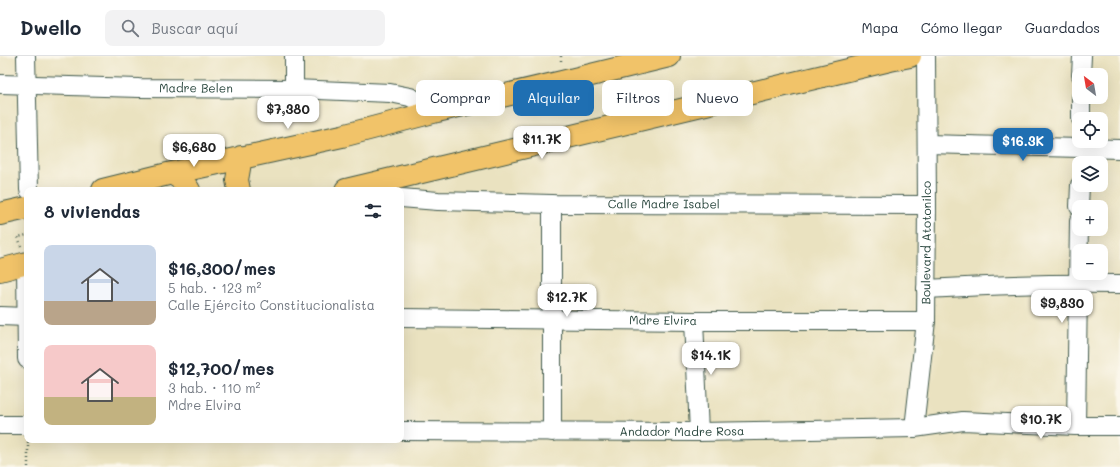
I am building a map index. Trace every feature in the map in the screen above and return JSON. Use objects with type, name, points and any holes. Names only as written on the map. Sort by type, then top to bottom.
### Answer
[{"type":"main road","points":[[505,95],[669,56]]},
{"type":"main road","points":[[368,187],[700,104],[910,56]]},
{"type":"main road","points":[[115,187],[342,136],[418,116]]},
{"type":"main road","points":[[238,187],[237,180],[241,158]]},
{"type":"main road","points":[[172,173],[181,179],[187,187]]},
{"type":"main road","points":[[0,214],[24,209]]},
{"type":"main road","points":[[0,270],[24,264]]},
{"type":"street","points":[[26,56],[30,187]]},
{"type":"street","points":[[294,56],[294,90]]},
{"type":"street","name":"Boulevard Atotonilco","points":[[914,428],[926,321],[926,56]]},
{"type":"street","points":[[1082,56],[1082,68]]},
{"type":"street","name":"Madre Belen","points":[[0,84],[390,93],[416,100]]},
{"type":"street","points":[[927,144],[1081,151],[1120,149]]},
{"type":"street","name":"Calle Madre Isabel","points":[[404,198],[438,201],[552,204],[927,205]]},
{"type":"street","points":[[552,204],[552,432]]},
{"type":"street","points":[[1076,426],[1079,236]]},
{"type":"street","points":[[926,289],[984,286],[1120,284]]},
{"type":"street","points":[[0,316],[24,318]]},
{"type":"street","name":"Mdre Elvira","points":[[404,318],[694,321],[926,321]]},
{"type":"street","points":[[694,321],[699,432]]},
{"type":"street","name":"Andador Madre Rosa","points":[[404,431],[699,432],[914,428],[963,421],[1076,426],[1120,426]]},
{"type":"street","points":[[0,425],[24,425]]},
{"type":"path","points":[[28,443],[28,467]]}]
